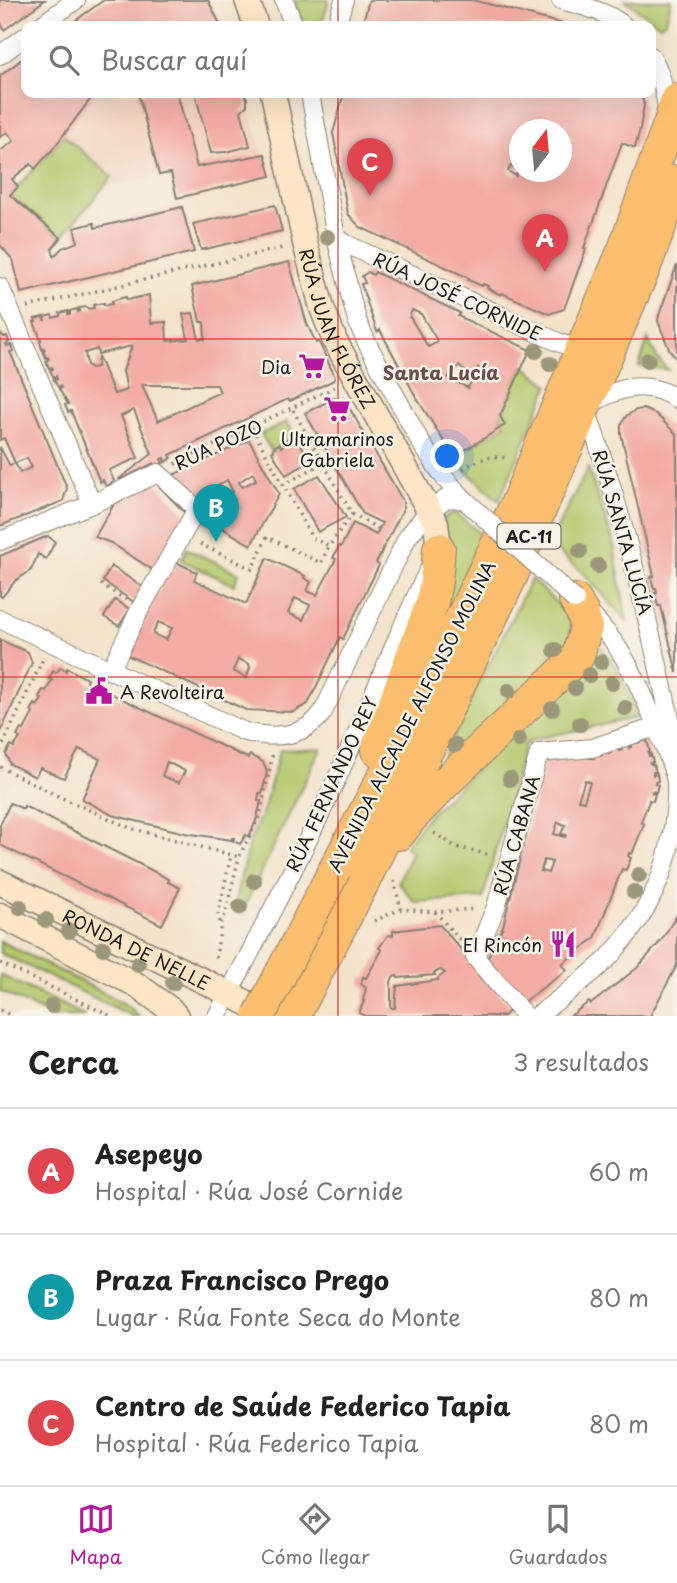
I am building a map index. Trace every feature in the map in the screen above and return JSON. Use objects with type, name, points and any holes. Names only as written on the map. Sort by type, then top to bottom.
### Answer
[{"type":"highway","name":"AVENIDA ALCALDE ALFONSO MOLINA","points":[[259,1016],[399,747],[515,507],[625,249],[674,110]]},
{"type":"highway","name":"AVENIDA ALCALDE ALFONSO MOLINA","points":[[294,1016],[363,883],[512,575],[648,259],[677,181]]},
{"type":"highway","points":[[335,869],[356,804],[432,603],[439,549]]},
{"type":"highway","points":[[363,883],[411,818],[578,656],[586,627],[583,614],[575,600]]},
{"type":"main road","points":[[247,0],[254,21]]},
{"type":"main road","name":"RÚA JUAN FLÓREZ","points":[[274,98],[305,243],[322,308],[335,341],[436,523],[439,549]]},
{"type":"main road","name":"RONDA DE NELLE","points":[[0,882],[272,1016]]},
{"type":"main road","name":"RONDA DE NELLE","points":[[0,915],[138,985],[176,1016]]},
{"type":"street","points":[[47,21],[76,0]]},
{"type":"street","points":[[285,0],[292,21]]},
{"type":"street","points":[[338,21],[344,0]]},
{"type":"street","points":[[561,0],[589,4],[616,21]]},
{"type":"street","points":[[0,55],[21,40]]},
{"type":"street","points":[[656,65],[674,110]]},
{"type":"street","points":[[311,98],[315,116]]},
{"type":"street","points":[[315,116],[319,98]]},
{"type":"street","name":"RÚA JUAN FLÓREZ","points":[[315,116],[336,237],[352,302],[368,345],[421,443],[446,480],[466,501],[601,625],[627,661],[638,682],[676,783]]},
{"type":"street","name":"RÚA JOSÉ CORNIDE","points":[[336,237],[559,343],[582,350]]},
{"type":"street","points":[[0,287],[92,504]]},
{"type":"street","points":[[585,407],[607,394],[634,387],[662,390],[677,399]]},
{"type":"street","name":"RÚA SANTA LUCÍA","points":[[537,1016],[606,961],[638,923],[661,876],[677,809],[676,746],[647,619],[606,464],[585,407]]},
{"type":"street","points":[[110,671],[140,609],[197,509],[158,473]]},
{"type":"street","name":"RÚA POZO","points":[[0,541],[92,504],[158,473]]},
{"type":"street","points":[[0,619],[245,732],[271,736],[299,732],[311,726],[323,712],[407,538],[429,510],[446,499],[466,501]]},
{"type":"street","name":"RÚA FERNANDO REY","points":[[217,1016],[324,807],[400,630],[439,549]]},
{"type":"street","name":"RÚA CABANA","points":[[475,957],[496,907],[539,753],[592,748],[656,726]]},
{"type":"street","points":[[475,957],[525,1016]]},
{"type":"path","points":[[10,311],[291,246]]},
{"type":"path","name":"RÚA POZO","points":[[158,473],[343,383]]},
{"type":"path","points":[[292,409],[352,514],[379,529]]},
{"type":"path","points":[[252,428],[312,538],[329,546]]},
{"type":"path","points":[[463,468],[484,458],[516,460]]},
{"type":"path","points":[[283,485],[323,463]]},
{"type":"path","points":[[183,535],[252,569],[267,537],[321,563],[329,546],[352,514]]},
{"type":"path","points":[[101,584],[140,609]]},
{"type":"path","points":[[0,751],[40,666]]},
{"type":"path","points":[[216,958],[221,923],[239,858],[260,816],[273,751]]},
{"type":"path","points":[[0,767],[130,828],[239,858]]},
{"type":"path","points":[[433,832],[456,847],[510,860]]},
{"type":"path","points":[[221,923],[218,914],[231,856]]},
{"type":"path","points":[[393,879],[401,909]]},
{"type":"path","points":[[375,920],[401,909],[435,912],[496,907]]},
{"type":"path","points":[[435,912],[475,957]]},
{"type":"path","points":[[0,963],[111,1016]]},
{"type":"path","points":[[0,1010],[12,1016]]},
{"type":"shaded area","points":[[91,98],[247,98],[262,154],[104,187],[61,238],[10,195],[52,150]]},
{"type":"green space","points":[[294,0],[329,0],[323,21],[302,21]]},
{"type":"green space","points":[[625,0],[671,0],[666,21],[660,25]]},
{"type":"green space","points":[[63,135],[112,177],[61,238],[10,195]]},
{"type":"green space","points":[[648,339],[657,358],[668,370],[639,366]]},
{"type":"green space","points":[[523,365],[549,385],[499,501],[454,457],[505,425],[500,416]]},
{"type":"green space","points":[[287,422],[296,437],[272,452],[261,434]]},
{"type":"green space","points":[[588,468],[613,541],[627,621],[585,575],[549,544]]},
{"type":"green space","points":[[455,512],[486,539],[412,691],[445,517]]},
{"type":"green space","points":[[187,549],[239,573],[234,585],[181,560]]},
{"type":"green space","points":[[531,579],[571,620],[570,643],[435,773]]},
{"type":"green space","points":[[602,647],[617,668],[639,717],[535,739],[524,745],[483,898],[415,902],[398,882],[412,852],[405,847],[428,816]]},
{"type":"green space","points":[[321,748],[241,914],[233,910],[249,843],[263,812],[280,750]]},
{"type":"green space","points":[[0,941],[104,993],[128,1006],[139,1016],[132,1016],[0,953]]},
{"type":"green space","points":[[0,975],[86,1016],[52,1016],[0,991]]},
{"type":"building","points":[[0,0],[45,0],[4,30],[0,21]]},
{"type":"building","points":[[104,0],[208,0],[218,21],[75,21]]},
{"type":"building","points":[[369,0],[473,0],[551,21],[363,21]]},
{"type":"building","points":[[21,60],[21,98],[91,98],[35,169],[31,164],[12,179],[18,187],[10,195],[61,238],[52,249],[54,256],[62,248],[78,242],[74,228],[94,223],[95,228],[182,207],[194,252],[21,293],[13,260],[0,245],[0,151],[14,141],[7,132],[0,137],[0,76]]},
{"type":"building","points":[[139,98],[178,98],[197,167],[265,154],[271,176],[177,198],[171,173],[159,175]]},
{"type":"building","points":[[196,98],[247,98],[247,105],[241,111],[250,146],[211,153]]},
{"type":"building","points":[[343,98],[642,98],[644,105],[635,148],[622,143],[564,309],[549,314],[502,293],[501,295],[487,288],[488,286],[468,280],[469,278],[360,227],[348,214],[333,133]]},
{"type":"building","points":[[275,205],[282,231],[201,250],[193,224]]},
{"type":"building","points":[[289,262],[307,324],[316,343],[319,342],[334,380],[170,455],[172,458],[165,462],[164,458],[161,459],[163,463],[156,466],[154,463],[120,480],[152,454],[134,410],[121,416],[138,458],[109,470],[114,481],[106,487],[103,480],[100,482],[71,411],[68,412],[65,405],[68,404],[59,389],[61,388],[54,380],[57,379],[46,361],[49,359],[46,358],[44,348],[42,349],[35,319],[43,317],[45,320],[45,317],[52,315],[53,318],[68,311],[68,314],[77,309],[78,312],[79,308],[94,308],[93,305],[112,304],[112,301],[126,297],[127,300],[149,295],[151,323],[166,322],[167,341],[188,339],[183,314],[193,313],[199,339],[205,339],[204,322],[200,322],[192,286]],"holes":[[[132,346],[123,371],[127,390],[114,394],[98,356],[97,367],[91,368],[87,365],[85,353],[97,349],[98,354]],[[142,385],[217,385],[220,392],[158,421]]]},
{"type":"building","points":[[677,265],[677,360],[669,349],[658,321]]},
{"type":"building","points":[[368,272],[373,275],[375,272],[530,350],[500,416],[505,425],[454,457],[416,397],[380,330],[377,332],[361,284],[365,283],[362,276]],"holes":[[[412,310],[421,314],[438,342],[428,347],[409,318]],[[459,366],[470,376],[479,367],[468,388],[448,378]]]},
{"type":"building","points":[[0,333],[4,337],[7,336],[7,346],[11,345],[13,351],[10,352],[67,488],[63,501],[0,526],[0,447],[10,466],[15,463],[4,438],[0,440]],"holes":[[[27,458],[32,467],[20,473],[15,463]]]},
{"type":"building","points":[[334,398],[346,402],[403,501],[403,509],[343,639],[340,637],[308,704],[293,712],[246,710],[127,655],[174,561],[197,572],[194,580],[246,604],[267,558],[305,576],[304,578],[311,582],[307,591],[317,595],[336,559],[333,558],[339,546],[341,547],[353,523],[376,535],[382,523],[363,514],[305,413]],"holes":[[[295,598],[310,605],[303,620],[288,613]],[[158,622],[172,628],[166,640],[153,634]],[[238,659],[249,664],[246,678],[233,671]]]},
{"type":"building","points":[[643,409],[656,414],[677,435],[677,673],[651,577],[654,576],[621,434],[621,425],[626,416]]},
{"type":"building","points":[[292,436],[294,439],[296,437],[311,461],[286,475],[272,452],[273,448],[279,444],[281,447],[287,443],[285,440]]},
{"type":"building","points":[[249,440],[279,494],[251,545],[204,517],[209,510],[172,480],[173,475]],"holes":[[[253,473],[256,480],[242,487],[239,482]],[[227,480],[233,492],[227,495],[218,486]]]},
{"type":"building","points":[[319,475],[346,517],[318,532],[294,489]]},
{"type":"building","points":[[156,483],[186,514],[153,570],[111,543],[95,537],[114,504]]},
{"type":"building","points":[[48,536],[55,542],[46,559],[38,554],[31,570],[0,596],[0,556]]},
{"type":"building","points":[[111,566],[143,587],[134,602],[103,581]]},
{"type":"building","points":[[115,600],[130,609],[119,626],[104,617]]},
{"type":"building","points":[[0,640],[28,652],[32,663],[0,733]]},
{"type":"building","points":[[61,667],[66,671],[67,668],[87,679],[88,683],[245,757],[250,755],[263,762],[267,771],[262,794],[259,793],[258,801],[261,801],[256,821],[249,837],[246,835],[240,844],[233,841],[234,838],[232,840],[185,833],[112,815],[82,799],[100,759],[79,749],[64,778],[40,768],[35,777],[10,764],[6,754],[11,745],[14,747],[20,738],[17,736],[21,729],[24,730],[35,704],[37,706],[42,699],[39,697],[52,680],[49,679],[53,671],[56,673]],"holes":[[[167,762],[185,771],[179,783],[162,776]]]},
{"type":"building","points":[[647,740],[648,753],[653,762],[650,763],[654,765],[656,772],[653,772],[653,775],[657,774],[658,781],[655,784],[658,785],[656,792],[652,791],[655,794],[653,801],[649,800],[641,822],[644,824],[632,854],[629,853],[631,858],[626,870],[622,869],[595,938],[562,964],[567,970],[522,1003],[486,961],[503,926],[545,760],[594,758],[593,755],[599,753],[600,756],[608,750],[609,754],[611,750],[618,748],[619,751],[622,750],[621,747],[628,745],[629,748],[630,745]],"holes":[[[585,780],[590,782],[584,801],[578,800]],[[558,822],[565,825],[561,834],[566,835],[565,837],[554,834]],[[544,860],[552,862],[548,873],[541,871]]]},
{"type":"building","points":[[10,803],[23,809],[24,806],[159,874],[180,888],[162,925],[0,845],[0,825]]},
{"type":"building","points":[[677,915],[677,965],[650,1016],[570,1016],[589,1002],[591,1004],[637,968],[661,941]]},
{"type":"building","points":[[440,925],[512,1009],[503,1016],[365,1016],[359,1013],[366,988],[361,984],[363,977],[366,978],[382,950],[379,948],[388,935],[393,936],[393,931]],"holes":[[[441,970],[445,973],[438,980],[397,986],[395,1008],[391,1008],[393,977],[435,975],[434,973]]]},
{"type":"place","name":"Centro de Saúde Federico Tapia","points":[[370,196]]},
{"type":"place","name":"Asepeyo","points":[[545,272]]},
{"type":"place","name":"Dia","points":[[312,366]]},
{"type":"place","name":"Ultramarinos Gabriela","points":[[337,409]]},
{"type":"place","name":"Praza Francisco Prego","points":[[216,542]]},
{"type":"place","name":"A Revolteira","points":[[99,691]]},
{"type":"place","name":"El Rincón","points":[[563,944]]},
{"type":"district","name":"Santa Lucía","points":[[441,372]]}]
